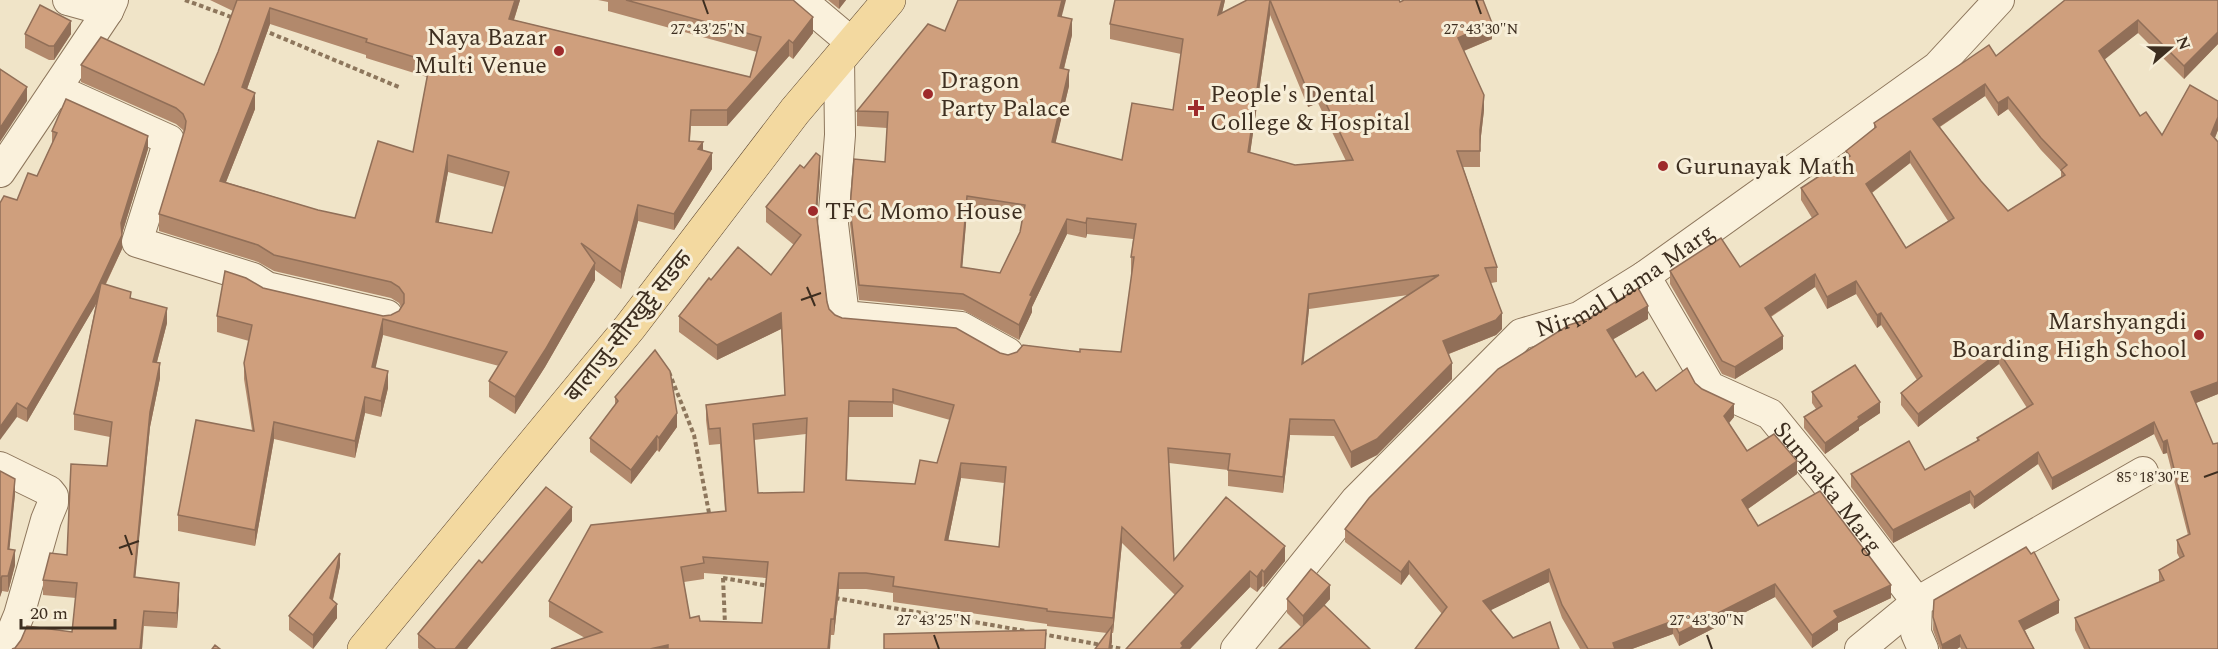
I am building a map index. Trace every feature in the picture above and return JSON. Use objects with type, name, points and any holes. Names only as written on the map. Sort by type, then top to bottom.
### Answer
[{"type":"main road","name":"बालाजु-सौरखुट्टे सडक","points":[[364,649],[630,327],[795,111],[889,0]]},
{"type":"street","points":[[0,172],[111,6],[68,0]]},
{"type":"street","points":[[801,0],[846,51],[833,224],[843,316],[961,327],[1008,352]]},
{"type":"street","name":"Nirmal Lama Marg","points":[[1236,649],[1356,500],[1521,334],[1579,317],[1645,276],[1937,67],[1999,0]]},
{"type":"street","points":[[56,89],[169,140],[137,242],[253,278],[267,287],[387,315]]},
{"type":"street","name":"Sumpaka Marg","points":[[1645,276],[1710,387],[1770,414],[1917,602]]},
{"type":"street","points":[[0,467],[49,491],[53,503],[19,615],[6,649]]},
{"type":"street","points":[[1860,649],[1917,602],[2143,472]]},
{"type":"street","points":[[1917,602],[1916,633],[1923,649]]},
{"type":"path","points":[[185,0],[238,20]]},
{"type":"path","points":[[258,28],[401,88]]},
{"type":"path","points":[[668,370],[694,435],[712,523]]},
{"type":"path","points":[[720,567],[723,578],[725,625]]},
{"type":"path","points":[[723,578],[770,586]]},
{"type":"path","points":[[828,596],[1028,631]]},
{"type":"path","points":[[1040,633],[1124,649]]},
{"type":"building","points":[[237,0],[515,0],[509,19],[750,77],[761,37],[626,0],[793,0],[813,17],[793,43],[789,40],[727,110],[691,110],[689,141],[703,142],[698,149],[712,153],[674,214],[638,205],[621,272],[581,243],[595,263],[515,397],[489,381],[507,352],[383,319],[372,367],[388,371],[381,401],[365,397],[355,441],[274,422],[255,530],[178,515],[196,420],[254,431],[244,363],[252,325],[217,316],[225,271],[246,278],[263,288],[383,316],[399,311],[404,303],[404,294],[391,282],[274,255],[258,245],[159,214],[185,129],[186,121],[183,114],[176,108],[81,65],[101,37],[204,85]],"holes":[[[270,8],[430,62],[413,152],[378,141],[355,218],[318,210],[220,181],[255,93],[242,87]],[[448,155],[509,172],[492,233],[436,222]]]},
{"type":"building","points":[[958,0],[1062,0],[1058,16],[1072,19],[1060,68],[1069,70],[1052,142],[1122,160],[1132,103],[1173,110],[1183,39],[1110,24],[1115,0],[1222,0],[1218,15],[1247,0],[1270,0],[1399,0],[1400,2],[1404,0],[1483,0],[1492,23],[1458,38],[1484,95],[1480,151],[1457,151],[1497,267],[1485,268],[1502,313],[1496,320],[1443,341],[1452,363],[1377,439],[1351,452],[1334,420],[1290,419],[1283,477],[1228,470],[1230,454],[1168,448],[1174,560],[1226,497],[1285,546],[1264,572],[1262,570],[1257,577],[1250,571],[1181,643],[1183,646],[1180,649],[1126,649],[1183,586],[1122,527],[1113,618],[1047,611],[1047,609],[893,586],[894,577],[866,573],[839,573],[828,649],[668,649],[668,645],[650,649],[551,649],[602,632],[549,601],[591,525],[726,511],[720,428],[709,429],[706,405],[785,395],[781,313],[717,345],[679,316],[709,278],[711,280],[738,247],[771,275],[801,235],[766,207],[800,165],[804,168],[816,153],[820,156],[816,210],[827,302],[829,309],[835,315],[842,318],[956,328],[1000,353],[1008,355],[1017,352],[1023,345],[1080,352],[1080,349],[1121,352],[1134,257],[1131,257],[1136,224],[1087,218],[1086,223],[1067,219],[1030,295],[1032,296],[1019,325],[963,294],[859,285],[850,208],[854,159],[885,162],[888,112],[857,111],[928,24],[945,31]],"holes":[[[1270,0],[1308,92],[1318,87],[1353,160],[1295,165],[1248,152]],[[967,196],[1025,205],[1020,232],[1000,273],[961,267]],[[1439,275],[1302,364],[1309,294]],[[893,389],[954,405],[937,463],[920,460],[915,484],[846,480],[849,401],[893,402]],[[807,418],[804,492],[758,493],[753,424]],[[961,463],[1006,467],[999,547],[945,540]],[[703,557],[768,562],[762,623],[700,621],[699,616],[690,618],[681,567],[704,563]]]},
{"type":"building","points":[[2065,0],[2218,0],[2218,32],[2184,66],[2138,20],[2099,51],[2140,116],[2146,112],[2162,135],[2190,85],[2218,101],[2218,117],[2211,134],[2218,142],[2218,382],[2191,392],[2213,444],[2218,443],[2218,649],[2090,649],[2075,618],[2164,580],[2159,570],[2184,556],[2177,540],[2190,534],[2167,440],[2163,442],[2154,422],[2052,478],[2038,452],[1974,497],[1970,491],[1893,530],[1851,474],[1909,441],[1925,470],[1979,440],[1977,438],[2033,404],[1999,352],[1918,414],[1901,393],[1922,376],[1881,313],[1877,315],[1856,281],[1827,297],[1815,274],[1765,308],[1783,336],[1735,367],[1722,361],[1670,271],[1721,238],[1740,267],[1818,214],[1801,188],[1850,156],[1846,151],[1876,127],[1874,123],[1989,45],[1996,56]],"holes":[[[1985,84],[1998,103],[2008,97],[2041,138],[2067,165],[2061,170],[2065,175],[2008,211],[1981,181],[1933,119]],[[1910,151],[1954,218],[1906,248],[1866,184]]]},
{"type":"building","points":[[40,5],[71,21],[54,46],[49,46],[25,34]]},
{"type":"building","points":[[0,69],[27,87],[0,128]]},
{"type":"building","points":[[66,99],[148,136],[121,223],[122,235],[95,293],[27,409],[17,403],[0,427],[0,203],[4,196],[17,200],[28,173],[37,176],[57,133],[52,131]]},
{"type":"building","points":[[101,283],[131,292],[130,298],[167,308],[153,362],[160,363],[150,412],[134,577],[179,583],[177,613],[144,611],[140,649],[12,649],[21,640],[27,626],[72,632],[77,583],[43,580],[50,553],[67,555],[71,464],[107,466],[112,422],[74,414]]},
{"type":"building","points":[[1638,288],[1648,306],[1607,330],[1636,377],[1643,372],[1656,391],[1687,368],[1695,383],[1702,389],[1734,404],[1724,416],[1747,451],[1774,434],[1797,461],[1742,500],[1758,526],[1820,491],[1891,585],[1834,611],[1838,617],[1812,635],[1775,584],[1679,633],[1673,621],[1613,643],[1615,649],[1588,649],[1562,605],[1549,569],[1483,601],[1513,638],[1550,622],[1559,649],[1415,649],[1447,607],[1409,561],[1401,572],[1345,529],[1369,498],[1498,369],[1569,325],[1588,319]]},
{"type":"building","points":[[655,350],[670,371],[677,413],[631,470],[590,438],[618,401],[615,397]]},
{"type":"building","points":[[1855,365],[1880,402],[1825,443],[1804,417],[1822,406],[1812,392]]},
{"type":"building","points":[[0,471],[15,479],[8,549],[15,550],[8,576],[2,576],[0,582]]},
{"type":"building","points":[[546,487],[572,507],[455,649],[436,649],[418,634],[479,560],[482,563]]},
{"type":"building","points":[[2026,547],[2031,554],[2034,552],[2059,600],[2019,621],[2034,649],[1967,649],[1960,635],[1942,645],[1933,617],[1934,600]]},
{"type":"building","points":[[340,553],[330,598],[337,604],[313,635],[289,616]]},
{"type":"building","points":[[1311,569],[1330,585],[1303,616],[1287,599]]},
{"type":"building","points":[[1324,605],[1370,649],[1279,649]]},
{"type":"building","points":[[1112,626],[1109,649],[1095,649]]},
{"type":"building","points":[[1046,630],[1045,649],[884,649],[884,634]]},
{"type":"place","name":"Naya Bazar Multi Venue","points":[[559,51]]},
{"type":"place","name":"Dragon Party Palace","points":[[928,94]]},
{"type":"place","name":"People's Dental College & Hospital","points":[[1196,108]]},
{"type":"place","name":"Gurunayak Math","points":[[1663,166]]},
{"type":"place","name":"TFC Momo House","points":[[813,211]]},
{"type":"place","name":"Marshyangdi Boarding High School","points":[[2199,335]]}]
